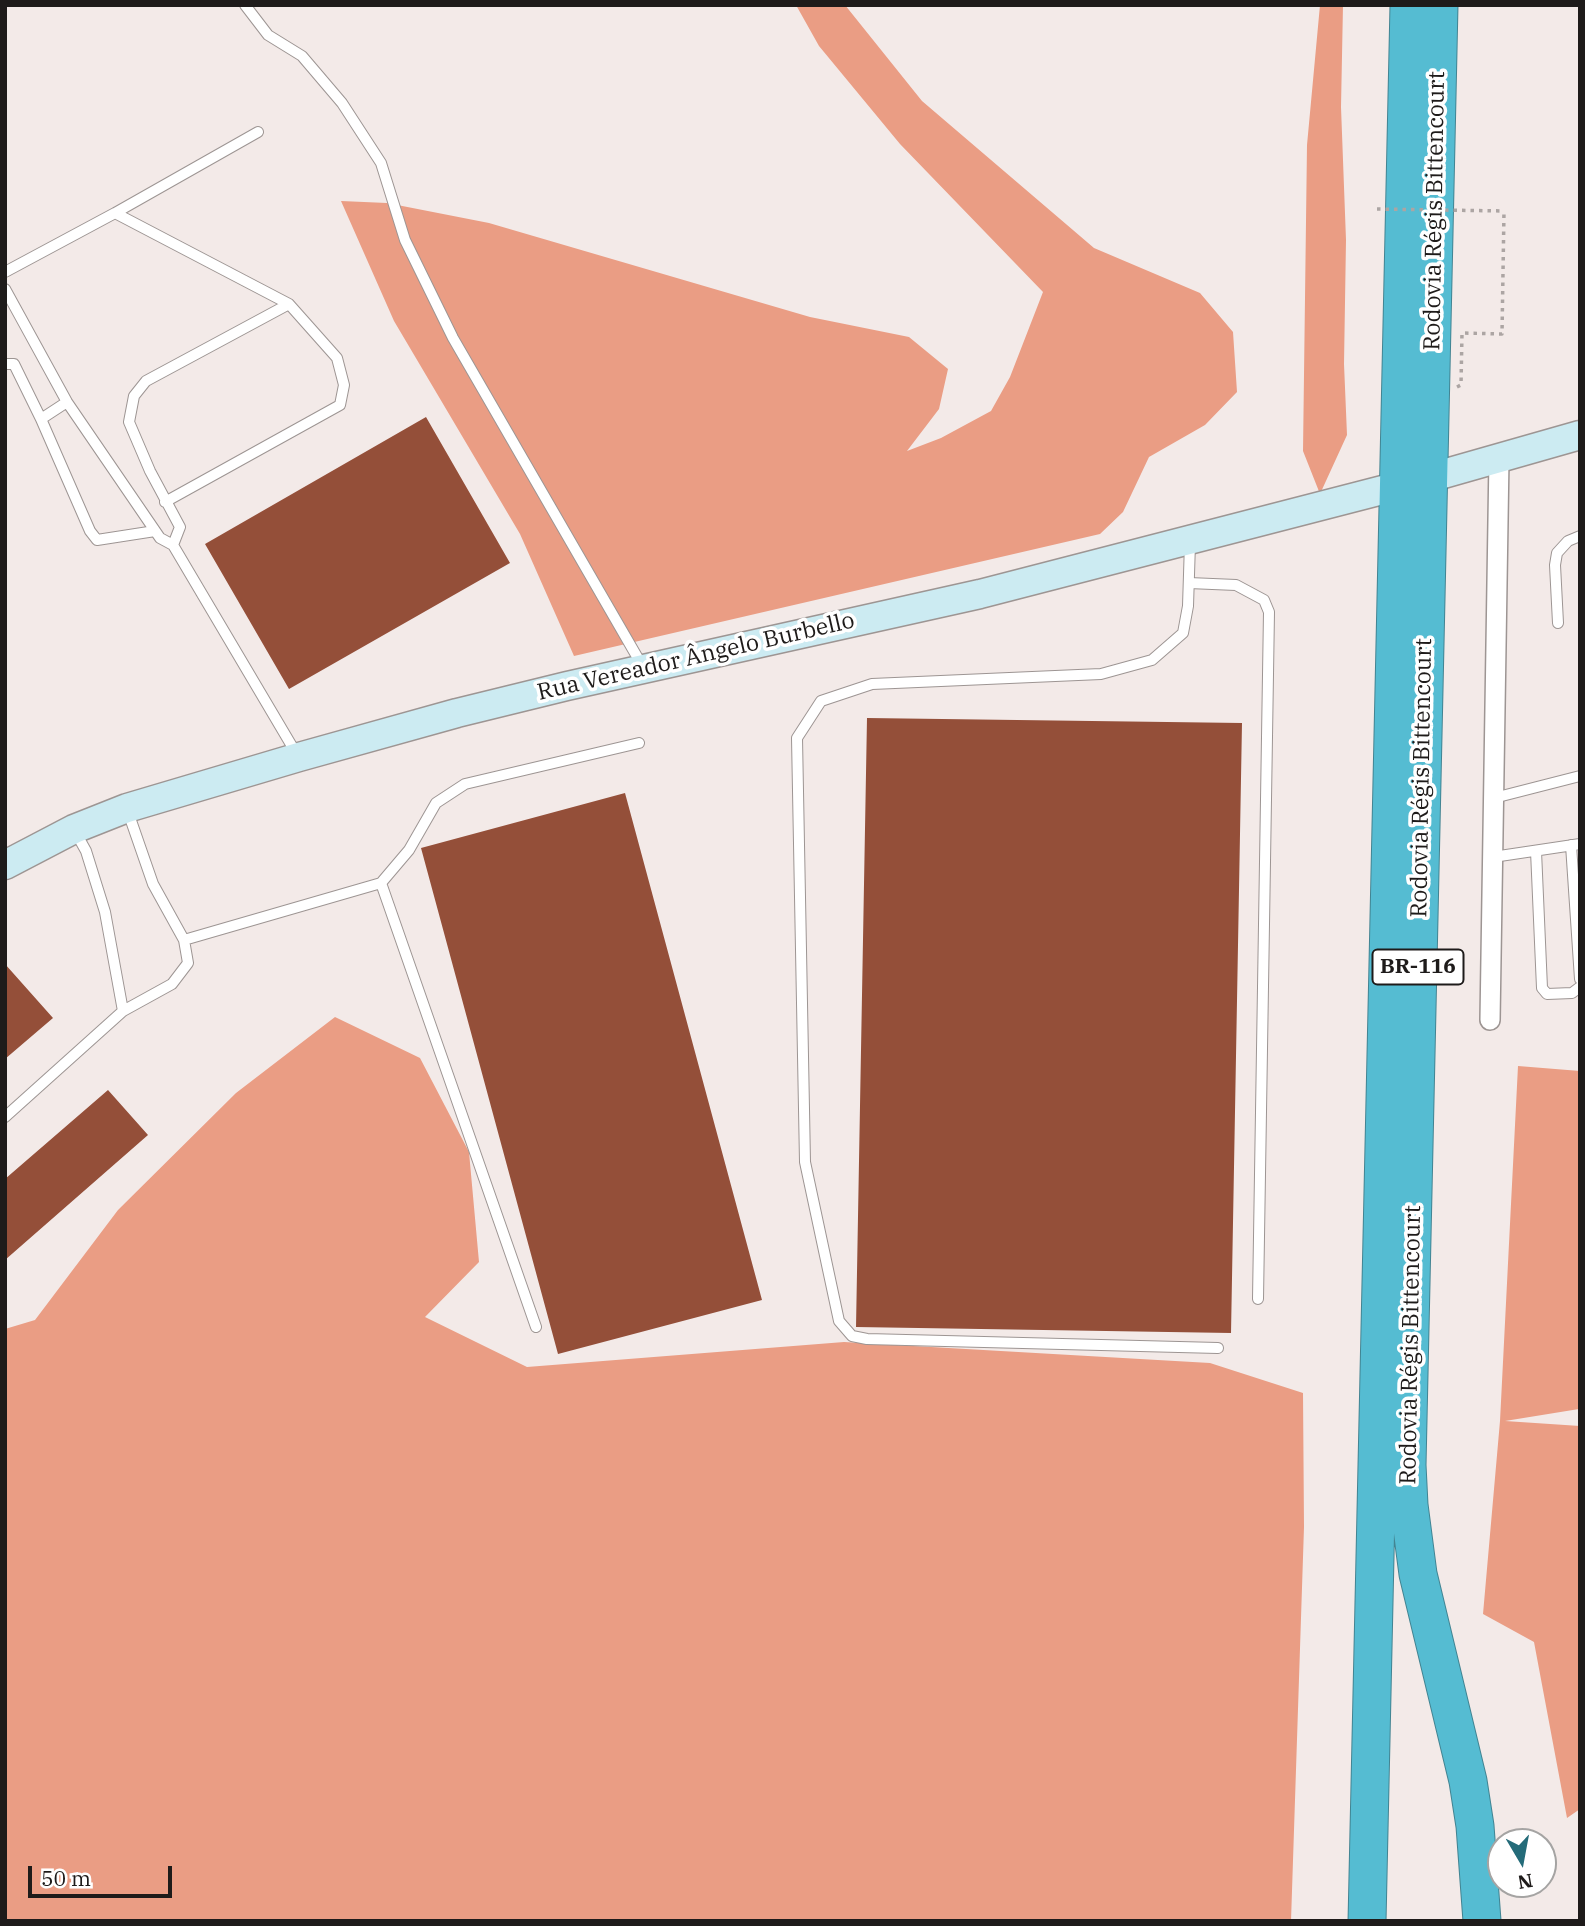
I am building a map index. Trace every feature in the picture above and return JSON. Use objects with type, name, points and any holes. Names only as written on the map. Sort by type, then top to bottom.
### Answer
[{"type":"highway","name":"Rodovia Régis Bittencourt","points":[[1409,5],[1413,482],[1407,1465],[1418,1574],[1468,1781],[1476,1839],[1482,1921]]},
{"type":"highway","name":"Rodovia Régis Bittencourt","points":[[1367,1921],[1413,482],[1430,402],[1439,5]]},
{"type":"main road","name":"Rua Vereador Ângelo Burbello","points":[[5,865],[74,829],[127,808],[483,706],[981,594],[1413,482],[1580,435]]},
{"type":"street","points":[[1490,1020],[1499,458]]},
{"type":"lane","points":[[246,5],[268,35],[302,56],[334,94],[381,163],[405,240],[453,338],[644,668]]},
{"type":"lane","points":[[5,272],[116,213],[258,132]]},
{"type":"lane","points":[[116,213],[289,304],[337,358],[344,385],[340,405],[165,502]]},
{"type":"lane","points":[[5,289],[67,402],[160,538],[173,545],[299,757]]},
{"type":"lane","points":[[173,545],[180,527],[165,502],[130,422],[134,396],[146,381],[289,304]]},
{"type":"lane","points":[[5,364],[14,364],[90,531],[97,540],[155,531]]},
{"type":"lane","points":[[41,419],[67,402]]},
{"type":"lane","points":[[1558,623],[1555,565],[1558,553],[1568,541],[1580,536]]},
{"type":"lane","points":[[1190,539],[1189,583],[1183,634],[1152,660],[1101,674],[872,684],[821,701],[797,738],[805,1162],[839,1321],[852,1336],[867,1339],[1218,1348]]},
{"type":"lane","points":[[1189,583],[1236,585],[1264,600],[1269,612],[1258,1299]]},
{"type":"lane","points":[[184,940],[382,883],[409,850],[436,803],[465,784],[639,743]]},
{"type":"lane","points":[[1494,798],[1580,776]]},
{"type":"lane","points":[[5,1117],[123,1011],[172,984],[188,962],[184,940],[153,884],[127,808]]},
{"type":"lane","points":[[74,829],[86,851],[105,912],[123,1011]]},
{"type":"lane","points":[[1493,857],[1575,845],[1580,979]]},
{"type":"lane","points":[[1536,850],[1542,988],[1547,994],[1572,993],[1580,987]]},
{"type":"lane","points":[[382,883],[536,1327]]},
{"type":"path","points":[[1377,209],[1504,211],[1502,334],[1462,333],[1461,385],[1430,402]]},
{"type":"shaded area","points":[[796,5],[845,5],[922,101],[1094,248],[1200,293],[1233,332],[1237,392],[1205,425],[1149,457],[1123,512],[1100,534],[574,656],[520,534],[394,321],[341,201],[387,203],[489,223],[810,317],[909,337],[948,369],[939,409],[907,451],[941,438],[991,411],[1010,377],[1043,292],[900,144],[819,46]]},
{"type":"shaded area","points":[[1320,5],[1343,5],[1341,107],[1346,240],[1344,364],[1347,435],[1320,494],[1303,451],[1307,145]]},
{"type":"shaded area","points":[[335,1017],[420,1058],[469,1152],[479,1262],[425,1317],[527,1367],[844,1342],[1210,1363],[1303,1393],[1304,1527],[1291,1921],[5,1921],[5,1329],[35,1320],[118,1210],[236,1093]]},
{"type":"shaded area","points":[[1518,1066],[1580,1071],[1579,1409],[1505,1421],[1580,1426],[1580,1809],[1567,1818],[1534,1642],[1483,1614],[1500,1421]]},
{"type":"building","points":[[426,417],[510,563],[289,689],[205,544]]},
{"type":"building","points":[[867,718],[1242,723],[1231,1333],[856,1327]]},
{"type":"building","points":[[625,793],[762,1300],[558,1354],[421,848]]},
{"type":"building","points":[[5,964],[53,1018],[5,1059]]},
{"type":"building","points":[[108,1090],[148,1135],[5,1260],[5,1179]]}]
